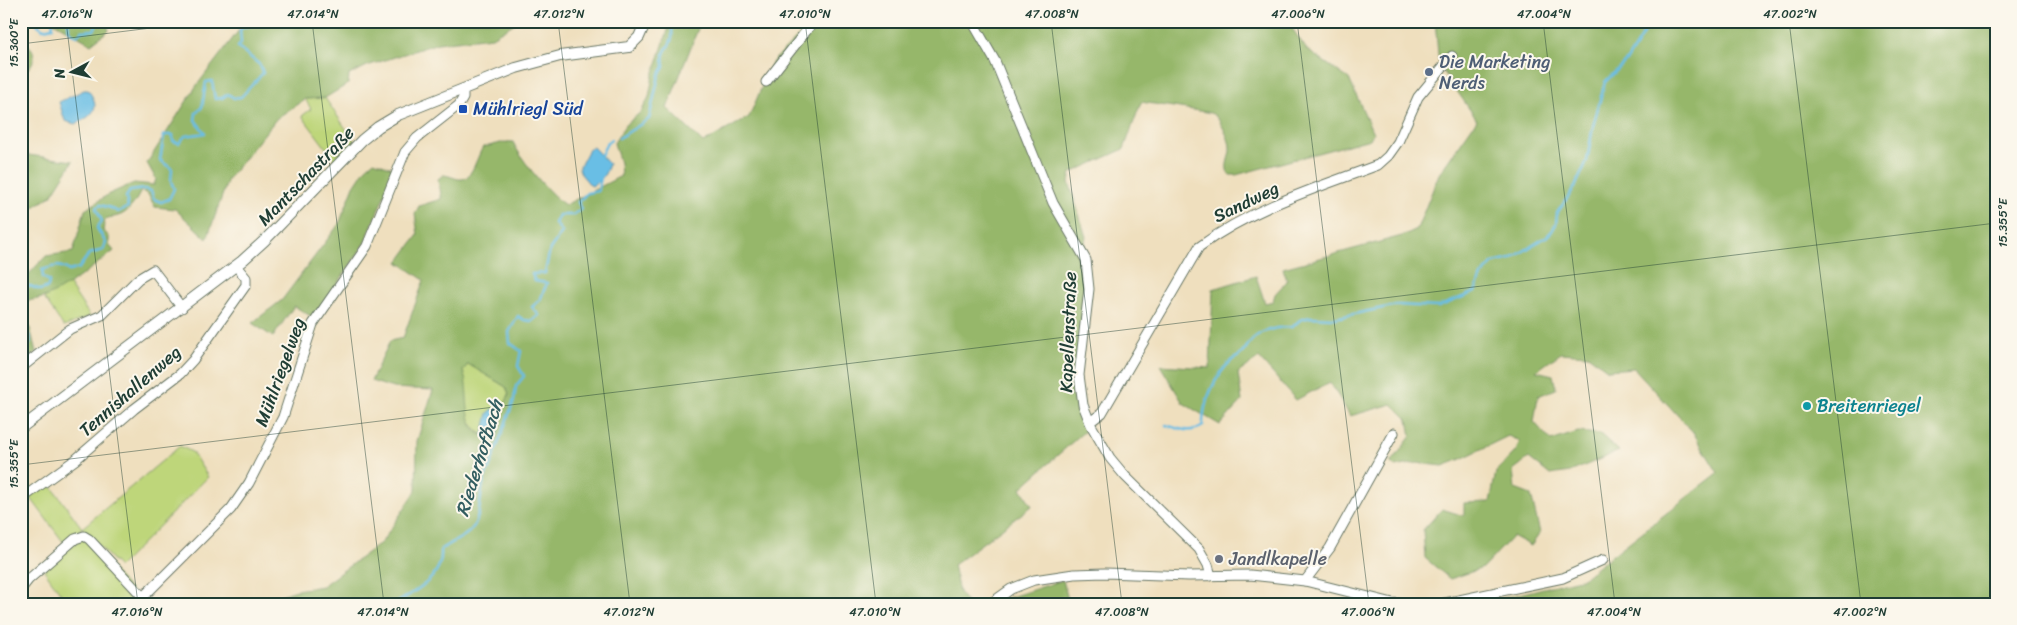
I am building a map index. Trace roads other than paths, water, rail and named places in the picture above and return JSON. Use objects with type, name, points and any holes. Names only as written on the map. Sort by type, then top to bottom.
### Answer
[{"type":"street","name":"Mantschastraße","points":[[21,428],[236,266],[263,242],[371,133],[398,115],[532,63],[560,56],[629,47],[639,37],[646,21]]},
{"type":"street","points":[[766,82],[814,21]]},
{"type":"street","name":"Kapellenstraße","points":[[972,21],[995,62],[1053,203],[1086,260],[1089,289],[1080,375],[1083,405],[1090,422],[1110,458],[1125,476],[1199,549],[1208,565],[1211,576]]},
{"type":"street","name":"Sandweg","points":[[1090,422],[1102,413],[1199,247],[1216,234],[1258,212],[1378,165],[1398,142],[1418,97],[1452,56]]},
{"type":"street","name":"Mühlriegelweg","points":[[136,604],[231,509],[249,484],[283,417],[314,324],[367,246],[405,152],[417,138],[456,109],[463,98],[463,89]]},
{"type":"street","name":"Tennishallenweg","points":[[21,499],[75,460],[134,409],[187,367],[246,284],[246,278],[236,266]]},
{"type":"street","points":[[21,368],[70,329],[102,315],[138,279],[153,270],[182,308]]},
{"type":"street","points":[[1305,581],[1337,536],[1394,433]]},
{"type":"street","points":[[21,589],[75,539],[84,536],[89,539],[143,597]]},
{"type":"street","points":[[1440,604],[1563,578],[1603,560]]},
{"type":"street","points":[[990,604],[1019,585],[1052,577],[1105,573],[1211,576],[1250,575],[1305,581],[1393,603],[1411,604]]},
{"type":"water","points":[[84,90],[88,90],[92,96],[95,107],[94,111],[87,118],[75,124],[65,121],[59,102]]},
{"type":"water","points":[[593,147],[609,164],[603,177],[591,186],[581,174],[579,168],[589,149]]},
{"type":"water","points":[[493,409],[502,412],[497,436],[488,437],[483,435],[488,413]]},
{"type":"waterway","points":[[37,21],[37,24],[43,29],[53,27],[52,21]]},
{"type":"waterway","points":[[68,21],[69,31],[77,36],[81,31],[94,30],[98,21]]},
{"type":"waterway","points":[[21,288],[30,286],[41,290],[48,287],[49,281],[43,277],[42,270],[56,266],[63,267],[69,271],[79,268],[89,254],[103,250],[106,243],[97,228],[102,221],[96,208],[100,205],[118,212],[128,207],[126,197],[130,191],[145,189],[151,191],[154,199],[161,202],[169,199],[174,189],[171,181],[172,169],[160,160],[164,135],[173,135],[173,141],[179,143],[185,136],[205,133],[195,120],[196,113],[202,107],[206,82],[212,81],[215,99],[222,98],[228,94],[234,98],[241,97],[263,73],[260,65],[238,47],[241,43],[240,30],[243,27],[272,21]]},
{"type":"waterway","name":"Riederhofbach","points":[[619,138],[649,119],[659,75],[664,67],[664,52],[672,38],[672,21]]},
{"type":"waterway","points":[[1166,425],[1189,430],[1203,426],[1207,399],[1215,382],[1226,366],[1239,356],[1251,341],[1261,333],[1277,328],[1292,327],[1300,320],[1310,317],[1335,318],[1397,305],[1438,307],[1475,292],[1481,276],[1493,263],[1511,259],[1546,237],[1556,224],[1557,213],[1575,187],[1587,161],[1593,126],[1605,82],[1627,60],[1649,21]]},
{"type":"waterway","name":"Riederhofbach","points":[[601,155],[607,143],[611,140]]},
{"type":"waterway","name":"Riederhofbach","points":[[395,604],[427,582],[438,568],[441,559],[441,549],[465,536],[475,524],[478,517],[485,476],[514,400],[516,386],[524,376],[518,366],[521,351],[510,343],[509,332],[518,316],[524,320],[532,321],[539,315],[532,307],[540,300],[547,283],[535,281],[532,274],[545,273],[550,249],[562,232],[555,223],[559,215],[573,215],[581,209],[578,202],[587,193],[598,191],[601,178]]},
{"type":"waterway","points":[[21,315],[23,332],[30,336],[30,343],[21,352]]},
{"type":"place","name":"Die Marketing Nerds","points":[[1429,72]]},
{"type":"place","name":"Mühlriegl Süd","points":[[463,109]]},
{"type":"place","name":"Breitenriegel","points":[[1807,406]]},
{"type":"place","name":"Jandlkapelle","points":[[1219,559]]}]
